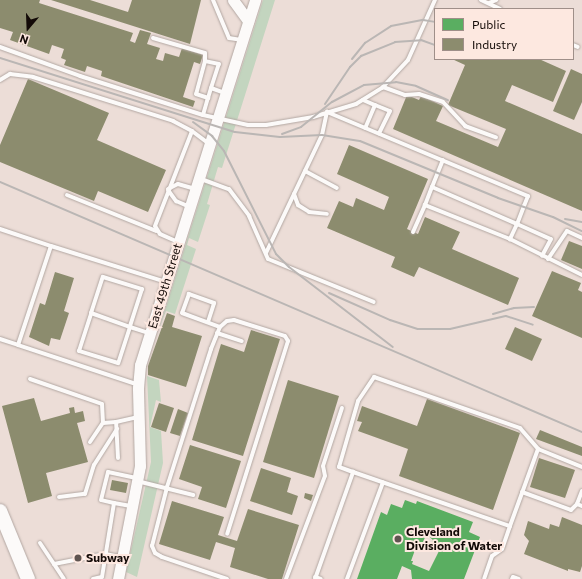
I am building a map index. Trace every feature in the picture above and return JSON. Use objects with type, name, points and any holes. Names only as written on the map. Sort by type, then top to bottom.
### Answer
[{"type":"highway","points":[[0,511],[28,579]]},
{"type":"street","points":[[233,0],[248,21]]},
{"type":"street","name":"East 49th Street","points":[[118,579],[121,557],[140,466],[138,385],[140,366],[255,0]]},
{"type":"lane","points":[[213,0],[229,38],[242,40]]},
{"type":"lane","points":[[0,47],[80,76],[203,115],[248,125],[266,125],[327,112],[363,100],[383,87],[408,60],[435,0]]},
{"type":"lane","points":[[481,0],[498,8]]},
{"type":"lane","points":[[489,3],[496,0]]},
{"type":"lane","points":[[153,38],[205,53],[205,61],[196,94],[208,98]]},
{"type":"lane","points":[[203,115],[219,64],[205,61]]},
{"type":"lane","points":[[0,80],[10,74],[33,77],[173,121],[192,131],[210,144]]},
{"type":"lane","points":[[383,87],[405,95],[419,94],[443,102],[465,126],[496,137]]},
{"type":"lane","points":[[211,88],[226,93]]},
{"type":"lane","points":[[363,100],[390,112],[379,134]]},
{"type":"lane","points":[[365,128],[376,105]]},
{"type":"lane","points":[[327,112],[528,196],[510,239]]},
{"type":"lane","points":[[266,253],[322,135],[327,112]]},
{"type":"lane","points":[[156,231],[155,226],[192,131]]},
{"type":"lane","points":[[414,232],[443,160]]},
{"type":"lane","points":[[305,171],[337,188]]},
{"type":"lane","points":[[198,178],[229,189],[249,216],[268,259],[374,302]]},
{"type":"lane","points":[[168,190],[178,184],[195,190]]},
{"type":"lane","points":[[432,187],[551,239],[542,256]]},
{"type":"lane","points":[[168,190],[176,201],[190,206]]},
{"type":"lane","points":[[294,194],[298,205],[309,212],[327,214]]},
{"type":"lane","points":[[67,195],[156,231],[178,242]]},
{"type":"lane","points":[[425,205],[510,239],[582,275]]},
{"type":"lane","points":[[0,229],[166,282]]},
{"type":"lane","points":[[548,259],[567,231],[582,238]]},
{"type":"lane","points":[[18,345],[51,246]]},
{"type":"lane","points":[[103,277],[142,290],[118,363],[78,351],[91,313],[103,277]]},
{"type":"lane","points":[[208,322],[214,303],[189,294],[182,313],[220,327]]},
{"type":"lane","points":[[91,313],[150,333]]},
{"type":"lane","points":[[227,534],[288,338],[234,320],[227,321],[220,327],[217,333],[166,487],[152,546],[155,553],[227,579]]},
{"type":"lane","points":[[217,333],[242,341]]},
{"type":"lane","points":[[0,339],[138,385]]},
{"type":"lane","points":[[510,526],[339,467],[358,401],[374,377],[520,428],[538,449],[582,466]]},
{"type":"lane","points":[[30,379],[102,404],[103,423],[90,442]]},
{"type":"lane","points":[[286,579],[324,476],[323,466],[342,408]]},
{"type":"lane","points":[[103,423],[116,422],[138,417]]},
{"type":"lane","points":[[116,422],[118,458]]},
{"type":"lane","points":[[59,497],[85,494],[94,465],[116,429]]},
{"type":"lane","points":[[484,579],[492,556],[502,549],[538,449]]},
{"type":"lane","points":[[132,506],[101,500],[108,472],[193,495]]},
{"type":"lane","points":[[322,579],[315,578],[353,472]]},
{"type":"lane","points":[[347,579],[383,482]]},
{"type":"lane","points":[[522,492],[571,510],[578,504],[582,491]]},
{"type":"lane","points":[[93,579],[102,577],[114,503]]},
{"type":"lane","points":[[578,504],[582,506]]},
{"type":"lane","points":[[40,544],[64,579]]},
{"type":"lane","points":[[54,564],[105,554],[121,557]]},
{"type":"lane","points":[[512,579],[512,576],[519,579]]},
{"type":"green space","points":[[263,0],[275,0],[222,168],[218,167],[207,204],[210,205],[198,242],[189,238],[187,245],[196,249],[175,314],[166,311],[159,329]]},
{"type":"green space","points":[[147,376],[159,380],[161,402],[156,400],[150,427],[161,431],[163,463],[137,577],[126,572],[151,462]]},
{"type":"building: Public","name":"Cleveland Division of Water","points":[[405,500],[416,504],[417,501],[473,522],[469,532],[480,537],[464,579],[412,579],[411,570],[402,566],[397,579],[357,579],[381,512],[387,515],[391,504],[402,508]],"holes":[[[426,534],[433,540],[431,544],[441,547],[429,571],[412,564],[413,561],[411,561],[415,550],[410,548],[412,542],[422,546]]]},
{"type":"building: Industry","points":[[0,0],[40,0],[39,3],[133,33],[130,41],[135,43],[140,30],[151,33],[147,44],[160,48],[156,59],[163,61],[165,53],[179,57],[182,48],[203,55],[200,64],[194,62],[183,97],[195,101],[193,107],[101,76],[102,71],[87,66],[85,72],[64,65],[66,60],[61,58],[64,49],[52,45],[49,54],[10,40],[13,32],[0,28]]},
{"type":"building: Industry","points":[[51,0],[90,0],[128,12],[132,0],[201,0],[190,44]]},
{"type":"building: Industry","points":[[454,60],[541,60],[566,71],[553,102],[512,85],[505,101],[582,134],[582,211],[393,129],[407,95],[419,100],[421,96],[443,106],[436,121],[498,147],[506,129],[448,105],[465,65]]},
{"type":"building: Industry","points":[[571,69],[582,74],[582,102],[574,120],[553,111]]},
{"type":"building: Industry","points":[[28,79],[109,113],[97,140],[166,170],[148,212],[98,191],[94,201],[0,162],[0,145]]},
{"type":"building: Industry","points":[[349,145],[428,179],[407,229],[418,234],[425,217],[460,232],[452,249],[519,278],[508,305],[419,267],[414,277],[391,267],[395,257],[327,228],[339,201],[353,207],[356,198],[384,210],[389,197],[337,174]]},
{"type":"building: Industry","points":[[569,241],[582,246],[582,269],[561,260]]},
{"type":"building: Industry","points":[[552,271],[581,283],[578,290],[582,292],[582,338],[532,316]]},
{"type":"building: Industry","points":[[55,272],[74,278],[64,311],[69,313],[60,340],[51,338],[49,346],[29,337],[40,303],[45,305]]},
{"type":"building: Industry","points":[[167,313],[175,316],[172,327],[202,336],[186,387],[148,375],[148,366]]},
{"type":"building: Industry","points":[[515,327],[542,339],[532,361],[505,349]]},
{"type":"building: Industry","points":[[251,330],[280,339],[243,456],[192,440],[221,344],[244,352]]},
{"type":"building: Industry","points":[[288,380],[339,396],[314,478],[263,462]]},
{"type":"building: Industry","points":[[34,398],[41,421],[70,413],[69,408],[74,407],[75,413],[83,411],[85,421],[77,423],[88,462],[46,473],[52,496],[28,503],[2,406]]},
{"type":"building: Industry","points":[[427,399],[520,433],[493,510],[399,476],[408,449],[358,431],[362,422],[357,421],[362,406],[417,426]]},
{"type":"building: Industry","points":[[159,403],[174,408],[166,432],[151,427]]},
{"type":"building: Industry","points":[[178,409],[188,413],[180,436],[170,433]]},
{"type":"building: Industry","points":[[540,430],[582,447],[582,456],[536,439]]},
{"type":"building: Industry","points":[[190,445],[241,461],[226,508],[198,499],[202,487],[179,479]]},
{"type":"building: Industry","points":[[539,458],[575,470],[565,498],[530,487]]},
{"type":"building: Industry","points":[[261,468],[291,478],[287,492],[298,496],[292,515],[250,501]]},
{"type":"building: Industry","points":[[112,480],[128,483],[126,493],[110,490]]},
{"type":"building: Industry","points":[[305,493],[313,495],[311,501],[304,498]]},
{"type":"building: Industry","points":[[172,501],[224,517],[218,535],[237,541],[248,509],[299,525],[282,579],[268,579],[230,567],[235,548],[216,542],[210,560],[159,544]]},
{"type":"building: Industry","points":[[562,517],[582,525],[582,566],[580,572],[568,569],[568,571],[524,554],[529,541],[524,535],[528,521],[549,529],[550,524],[559,527]]},
{"type":"railway","points":[[352,59],[365,43],[391,26],[423,20],[434,22]]},
{"type":"railway","points":[[325,104],[350,67],[361,56],[395,42],[421,40],[434,45]]},
{"type":"railway","points":[[0,58],[235,132],[280,137],[322,135],[360,141],[498,198],[553,217],[582,231]]},
{"type":"railway","points":[[282,134],[301,127],[332,102],[364,85],[396,82],[416,86],[448,100]]},
{"type":"railway","points":[[193,122],[212,136],[224,151],[276,254],[289,267],[393,347]]},
{"type":"railway","points":[[0,182],[582,432]]},
{"type":"railway","points":[[565,219],[582,222]]},
{"type":"railway","points":[[329,293],[390,320],[418,329],[450,329],[506,316],[533,325]]},
{"type":"railway","points":[[493,314],[514,308],[534,307]]},
{"type":"place","name":"Cleveland Division of Water","points":[[398,539]]},
{"type":"place","name":"Subway","points":[[78,558]]}]
